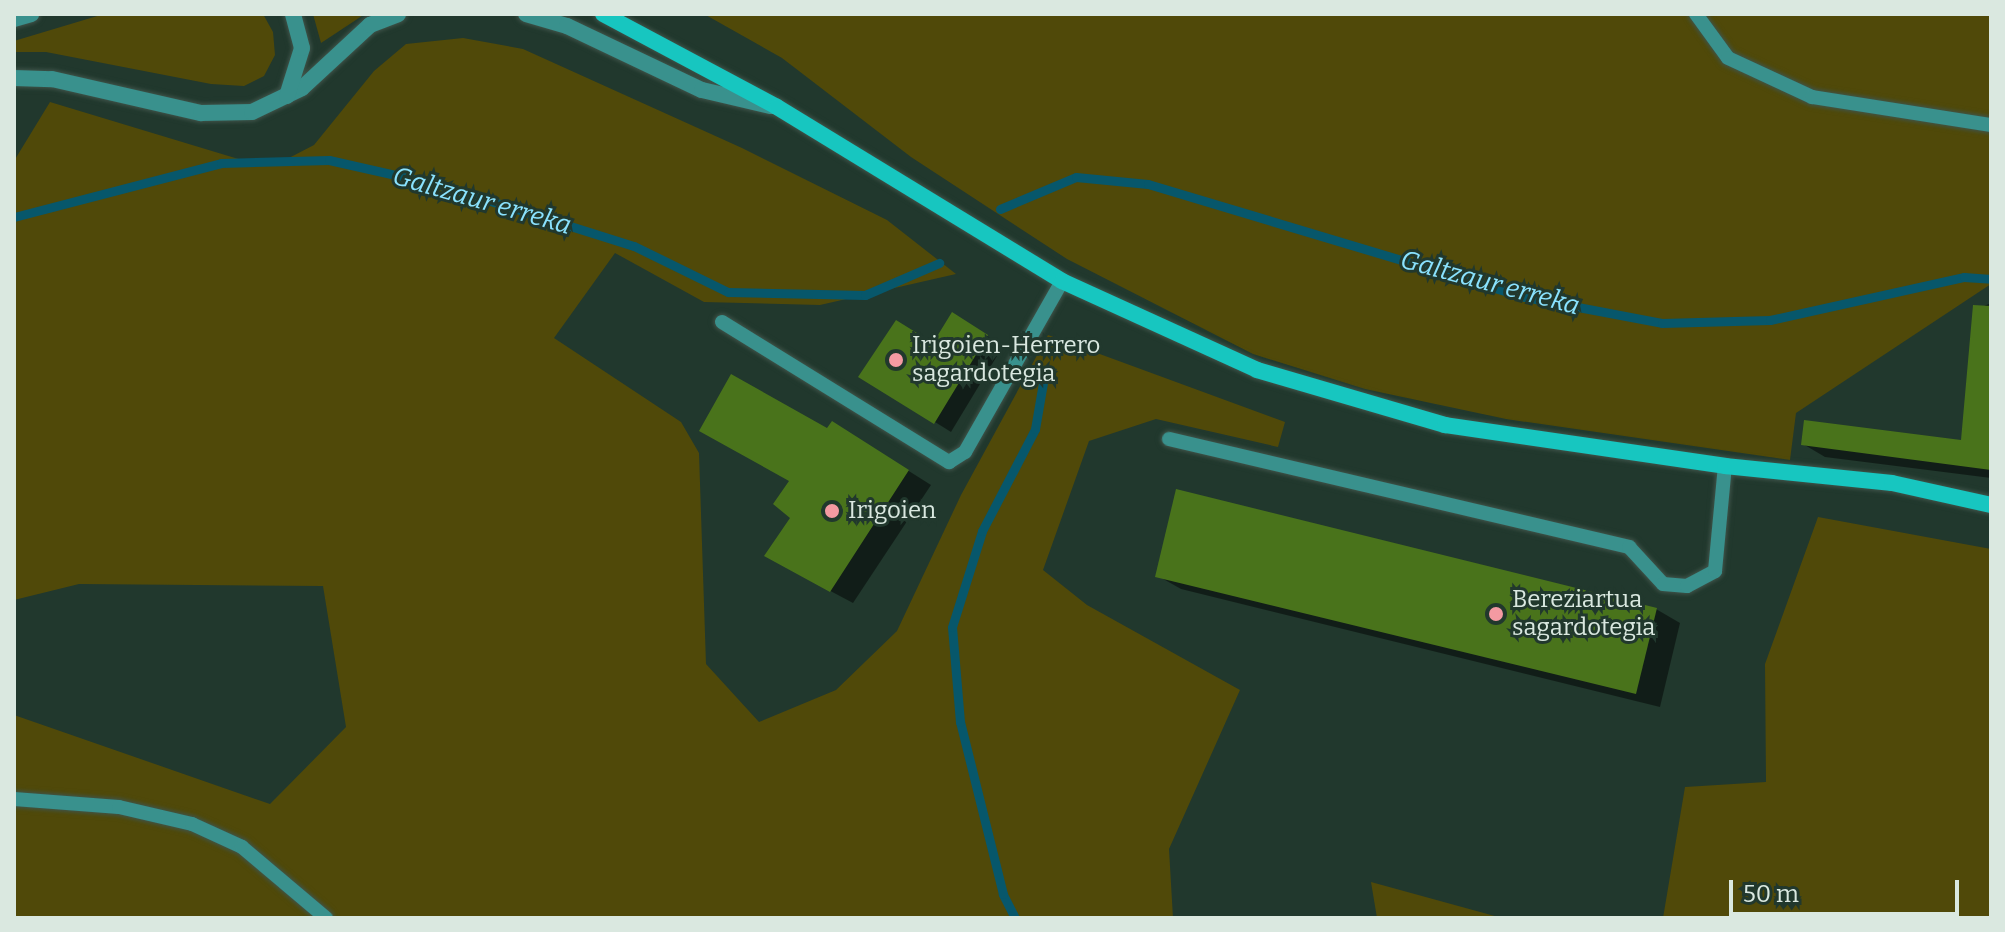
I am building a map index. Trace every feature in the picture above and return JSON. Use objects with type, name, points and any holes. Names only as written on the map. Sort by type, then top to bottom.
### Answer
[{"type":"main road","points":[[603,14],[777,107],[1062,281],[1243,365],[1394,413],[1518,437],[1725,466],[1892,483],[1991,505]]},
{"type":"street","points":[[14,19],[31,14]]},
{"type":"street","points":[[286,97],[302,48],[293,14]]},
{"type":"street","points":[[14,78],[52,79],[230,115],[269,108],[312,81],[370,25],[398,14]]},
{"type":"street","points":[[526,14],[567,26],[702,90],[777,107]]},
{"type":"lane","points":[[1696,14],[1728,58],[1812,97],[1991,125]]},
{"type":"lane","points":[[722,322],[949,462],[965,452],[1062,281]]},
{"type":"lane","points":[[1169,439],[1629,547],[1663,584],[1687,586],[1715,571],[1725,466]]},
{"type":"lane","points":[[14,799],[119,807],[192,824],[242,847],[326,918]]},
{"type":"shaded area","points":[[104,14],[263,14],[273,32],[275,55],[264,76],[244,86],[211,84],[46,52],[14,52],[14,41]]},
{"type":"shaded area","points":[[313,14],[365,14],[321,43]]},
{"type":"shaded area","points":[[704,14],[1991,14],[1991,284],[1796,413],[1790,460],[1506,419],[1365,389],[1253,354],[1067,259],[911,157],[782,58]]},
{"type":"shaded area","points":[[463,38],[523,49],[742,148],[887,220],[956,274],[820,305],[704,302],[615,253],[554,338],[681,422],[699,453],[706,664],[759,722],[836,690],[897,631],[961,495],[1048,335],[1285,422],[1278,447],[1156,419],[1089,441],[1043,570],[1087,605],[1240,690],[1169,849],[1173,918],[14,918],[14,715],[270,804],[346,727],[323,586],[79,584],[14,600],[14,161],[50,102],[245,161],[285,160],[314,145],[374,71],[406,44]]},
{"type":"shaded area","points":[[1818,517],[1991,549],[1991,918],[1663,918],[1685,787],[1766,782],[1765,664]]},
{"type":"shaded area","points":[[1371,882],[1502,918],[1377,918]]},
{"type":"building","points":[[1973,305],[1991,306],[1991,470],[1801,445],[1804,420],[1961,440]]},
{"type":"building","points":[[952,312],[988,335],[934,424],[858,377],[896,320],[933,343]]},
{"type":"building","name":"Irigoien","points":[[731,374],[827,428],[832,421],[909,470],[830,592],[764,556],[790,518],[773,504],[789,481],[699,431]]},
{"type":"building","name":"Bereziartua sagardotegia","points":[[1176,489],[1657,608],[1636,694],[1155,577]]},
{"type":"waterway","name":"Galtzaur erreka","points":[[14,217],[221,163],[329,160],[440,185],[634,246],[728,292],[865,295],[939,263]]},
{"type":"waterway","name":"Galtzaur erreka","points":[[1000,209],[1076,177],[1148,184],[1525,297],[1662,323],[1770,320],[1964,277],[1991,279]]},
{"type":"waterway","points":[[1015,918],[1003,894],[960,722],[952,627],[982,531],[1035,429],[1045,371]]},
{"type":"place","name":"Irigoien-Herrero sagardotegia","points":[[896,360]]},
{"type":"place","name":"Irigoien","points":[[832,511]]},
{"type":"place","name":"Bereziartua sagardotegia","points":[[1496,614]]}]
